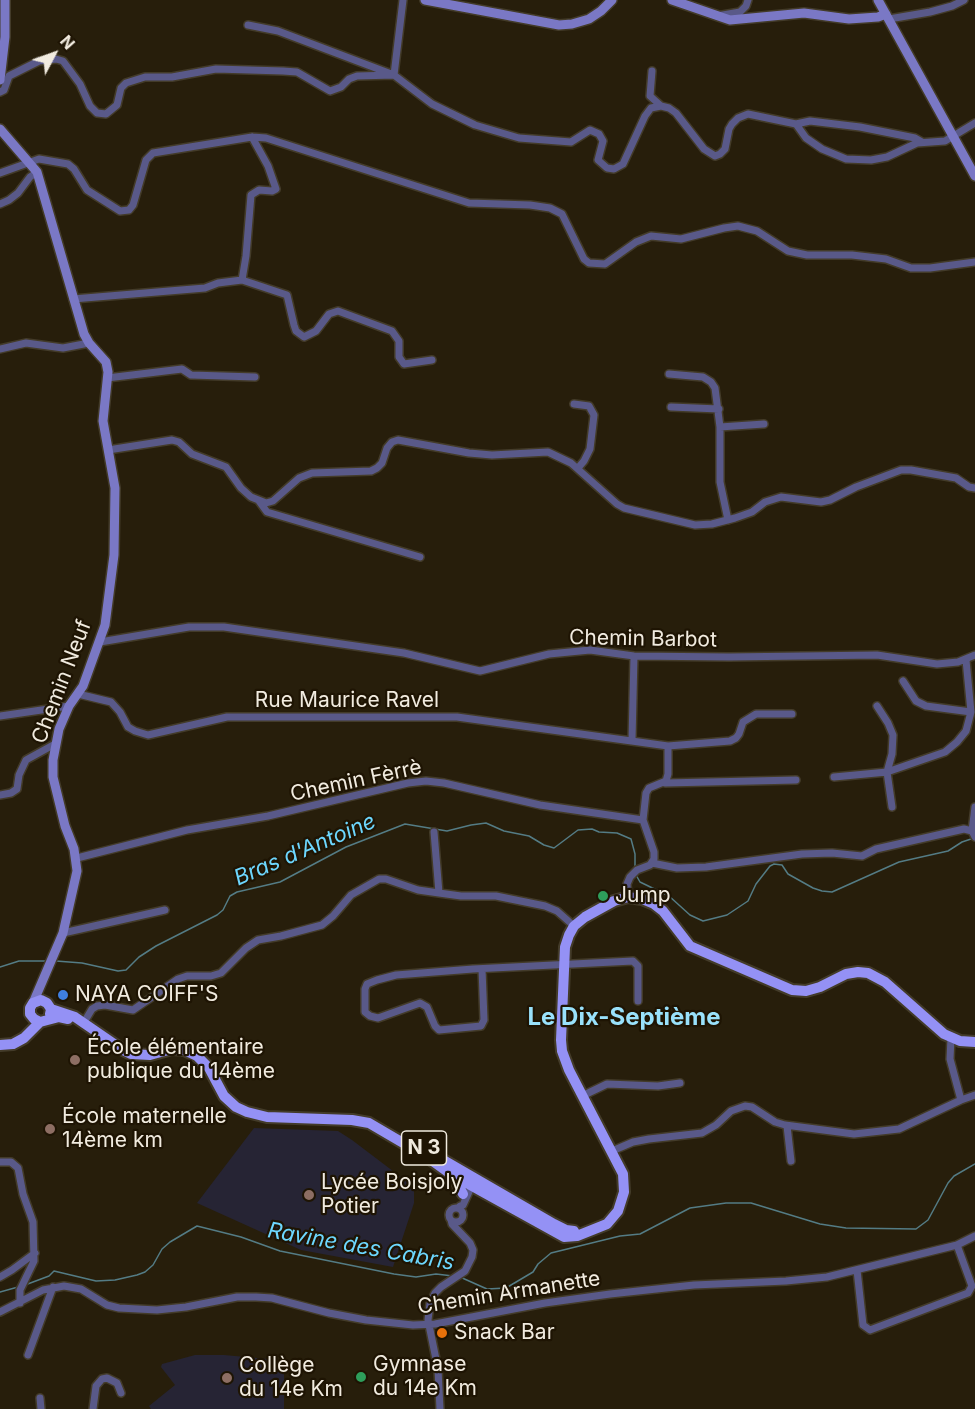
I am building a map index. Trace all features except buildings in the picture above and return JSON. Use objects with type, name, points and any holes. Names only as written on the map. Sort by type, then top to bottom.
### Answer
[{"type":"main road","points":[[0,80],[6,0]]},
{"type":"main road","points":[[425,0],[559,25],[589,19],[612,0]]},
{"type":"main road","points":[[672,0],[734,20],[804,13],[849,19],[888,17]]},
{"type":"main road","points":[[878,0],[975,177]]},
{"type":"main road","name":"Chemin Neuf","points":[[0,129],[7,140],[38,172],[84,334],[106,362],[103,422],[114,478],[115,530],[111,587],[100,642],[83,686],[69,706],[55,744],[53,777],[65,826],[76,858],[77,871],[63,933],[42,980],[41,1012]]},
{"type":"main road","points":[[574,926],[602,907],[628,897],[642,899],[663,911],[690,946],[792,990],[806,991],[820,987],[838,977],[858,972],[877,976],[951,1038],[975,1042]]},
{"type":"main road","name":"N 3","points":[[41,1012],[82,1023],[131,1054],[150,1055],[172,1049],[184,1050],[197,1056],[209,1068],[224,1096],[236,1107],[247,1112],[267,1117],[352,1120],[369,1123],[427,1157],[469,1186],[498,1197],[564,1237],[577,1236],[608,1224],[622,1202],[624,1192],[623,1174],[569,1070],[562,1051],[565,947],[574,926]]},
{"type":"main road","points":[[4,1045],[41,1012]]},
{"type":"main road","name":"N 3","points":[[247,1112],[351,1114],[375,1120],[469,1186]]},
{"type":"main road","points":[[469,1186],[478,1195],[498,1197]]},
{"type":"street","points":[[394,75],[403,0]]},
{"type":"street","points":[[717,16],[740,12],[748,0]]},
{"type":"street","points":[[888,17],[930,12],[964,0]]},
{"type":"street","points":[[248,26],[278,31],[394,75],[432,104],[475,126],[519,138],[571,142],[590,130],[599,134],[603,141],[598,160],[606,168],[614,170],[623,164],[645,116],[651,108],[661,106],[669,108],[676,114],[704,149],[715,156],[725,149],[732,124],[744,116],[757,115],[796,124],[810,121],[860,127],[915,138],[922,142]]},
{"type":"street","points":[[0,92],[4,90],[9,76],[39,61],[56,59],[63,61],[80,84],[90,106],[97,113],[106,114],[117,105],[121,88],[126,83],[145,77],[172,77],[216,69],[297,72],[330,91],[341,87],[349,79],[357,76],[394,75]]},
{"type":"street","points":[[652,71],[650,96],[661,106]]},
{"type":"street","points":[[796,124],[806,138],[822,149],[846,159],[871,160],[887,157],[922,142],[945,141],[975,123]]},
{"type":"street","points":[[242,280],[251,195],[259,190],[272,192],[276,189],[268,166],[252,137]]},
{"type":"street","points":[[0,173],[39,159],[68,164],[87,189],[120,211],[129,210],[133,205],[146,160],[153,153],[252,137],[266,138],[469,203],[550,208],[561,214],[584,259],[589,263],[605,264],[636,243],[651,236],[681,238],[738,226],[757,231],[788,251],[807,255],[863,256],[886,259],[911,268],[975,262]]},
{"type":"street","points":[[0,204],[18,193],[30,177],[38,172]]},
{"type":"street","points":[[74,299],[204,288],[218,283],[242,280],[287,295],[296,331],[304,337],[316,331],[329,314],[338,310],[392,331],[399,341],[399,357],[404,364],[432,360]]},
{"type":"street","points":[[0,349],[26,343],[63,348],[89,343]]},
{"type":"street","points":[[107,378],[182,369],[191,375],[255,377]]},
{"type":"street","points":[[669,374],[703,377],[708,379],[715,388],[720,427],[720,482],[728,520]]},
{"type":"street","points":[[574,404],[589,406],[594,415],[590,449],[578,468]]},
{"type":"street","points":[[670,407],[719,409]]},
{"type":"street","points":[[720,427],[764,424]]},
{"type":"street","points":[[108,450],[172,440],[179,442],[192,454],[226,467],[241,488],[251,497],[266,503],[273,501],[299,478],[312,473],[371,471],[382,462],[392,442],[398,440],[492,455],[548,452],[578,468],[624,508],[685,524],[712,524],[728,520],[752,512],[770,500],[781,497],[820,502],[830,500],[856,487],[901,470],[956,478],[969,487],[975,488]]},
{"type":"street","points":[[259,501],[267,512],[420,557]]},
{"type":"street","name":"Chemin Barbot","points":[[100,642],[206,626],[242,628],[404,652],[480,671],[549,654],[590,650],[634,656],[877,655],[936,664],[949,664],[975,655]]},
{"type":"street","points":[[632,740],[634,656]]},
{"type":"street","points":[[834,777],[887,772],[945,752],[957,742],[966,731],[971,712],[966,660]]},
{"type":"street","points":[[903,681],[916,701],[926,706],[971,712]]},
{"type":"street","name":"Rue Maurice Ravel","points":[[78,694],[111,702],[131,729],[148,735],[228,717],[457,717],[668,746],[730,741],[736,738],[742,722],[756,714],[792,714]]},
{"type":"street","points":[[0,716],[69,706]]},
{"type":"street","points":[[877,706],[888,723],[892,735],[892,754],[887,772],[892,807]]},
{"type":"street","points":[[0,795],[17,789],[19,775],[26,760],[55,744]]},
{"type":"street","points":[[665,783],[668,774],[668,746]]},
{"type":"street","points":[[652,863],[654,852],[643,820],[646,794],[649,788],[665,783],[796,780]]},
{"type":"street","name":"Chemin Fèrrè","points":[[76,858],[187,830],[268,816],[408,783],[426,781],[540,805],[643,820]]},
{"type":"street","points":[[628,897],[627,884],[630,877],[652,863],[677,868],[706,867],[802,854],[832,853],[862,856],[876,849],[964,829],[973,834],[975,807]]},
{"type":"street","points":[[434,832],[439,893]]},
{"type":"street","points":[[82,1023],[97,1006],[105,1005],[133,1010],[178,979],[221,973],[246,948],[258,940],[321,925],[333,916],[351,895],[373,881],[386,879],[418,890],[461,896],[496,896],[545,906],[557,911],[574,926]]},
{"type":"street","points":[[63,933],[165,910]]},
{"type":"street","points":[[482,969],[484,1020],[481,1026],[439,1030],[427,1007],[420,1003],[378,1018],[365,1012],[367,984],[396,975],[482,969],[633,961],[638,966],[638,1001]]},
{"type":"street","points":[[951,1038],[950,1059],[961,1100]]},
{"type":"street","points":[[582,1096],[607,1084],[658,1086],[680,1083]]},
{"type":"street","points":[[612,1151],[649,1138],[702,1133],[716,1125],[731,1111],[745,1106],[752,1107],[774,1122],[787,1126],[854,1134],[893,1130],[975,1095]]},
{"type":"street","points":[[787,1126],[791,1161]]},
{"type":"street","points":[[0,1162],[11,1162],[18,1168],[23,1194],[33,1222],[34,1261],[20,1290],[20,1303]]},
{"type":"street","points":[[459,1207],[469,1186]]},
{"type":"street","points":[[440,1409],[438,1369],[429,1324],[430,1304],[435,1293],[465,1271],[471,1262],[473,1250],[452,1224],[449,1212],[452,1208],[459,1207]]},
{"type":"street","points":[[459,1207],[463,1214],[460,1221],[463,1235]]},
{"type":"street","points":[[451,1220],[460,1221]]},
{"type":"street","name":"Chemin Armanette","points":[[53,1287],[81,1289],[107,1305],[119,1308],[157,1310],[237,1297],[256,1297],[272,1298],[366,1320],[413,1325],[573,1298],[694,1285],[786,1281],[827,1276],[957,1245],[975,1236]]},
{"type":"street","points":[[857,1270],[863,1325],[870,1330],[968,1293],[972,1286],[957,1245]]},
{"type":"street","points":[[0,1276],[35,1253]]},
{"type":"street","points":[[0,1312],[53,1287]]},
{"type":"street","points":[[28,1355],[53,1287]]},
{"type":"street","points":[[93,1409],[96,1386],[102,1379],[107,1378],[117,1383],[121,1393]]},
{"type":"street","points":[[40,1398],[41,1409]]},
{"type":"shaded area","name":"Lycée Boisjoly Potier","points":[[254,1128],[338,1131],[414,1187],[414,1203],[393,1267],[301,1250],[197,1203]]},
{"type":"shaded area","name":"Collège du 14e Km","points":[[195,1355],[268,1359],[284,1371],[284,1409],[151,1409],[149,1406],[175,1385],[161,1367],[162,1364]]},
{"type":"waterway","name":"Bras d'Antoine","points":[[56,961],[82,963],[118,971],[126,970],[139,957],[156,946],[217,915],[223,910],[230,896],[237,892],[280,882],[346,847],[405,824],[447,831],[486,823],[504,831],[529,836],[554,848],[578,830],[592,829],[599,832],[617,833],[631,839],[635,854],[635,868]]},
{"type":"waterway","name":"Bras d'Antoine","points":[[636,875],[640,882],[669,896],[690,915],[703,921],[727,915],[748,901],[756,884],[774,864],[782,865],[788,874],[813,888],[832,892],[899,862],[948,851],[971,839]]},
{"type":"waterway","name":"Bras d'Antoine","points":[[0,967],[19,961],[45,961]]},
{"type":"waterway","name":"Ravine des Cabris","points":[[460,1277],[487,1289],[506,1288],[533,1272],[538,1264],[551,1253],[620,1236],[640,1234],[690,1208],[726,1203],[751,1203],[820,1224],[846,1228],[916,1229],[928,1220],[954,1176],[975,1164]]},
{"type":"waterway","name":"Ravine des Cabris","points":[[25,1285],[49,1276],[54,1271],[96,1281],[137,1275],[153,1265],[162,1249],[170,1242],[197,1226],[241,1237],[280,1251],[394,1274],[416,1277],[436,1274],[453,1276]]},
{"type":"waterway","name":"Ravine des Cabris","points":[[0,1292],[18,1287]]},
{"type":"place","name":"Jump","points":[[603,896]]},
{"type":"place","name":"NAYA COIFF'S","points":[[63,995]]},
{"type":"place","name":"École élémentaire publique du 14ème","points":[[75,1060]]},
{"type":"place","name":"École maternelle 14ème km","points":[[50,1129]]},
{"type":"place","name":"Lycée Boisjoly Potier","points":[[309,1195]]},
{"type":"place","name":"Snack Bar","points":[[442,1333]]},
{"type":"place","name":"Gymnase du 14e Km","points":[[361,1377]]},
{"type":"place","name":"Collège du 14e Km","points":[[227,1378]]},
{"type":"district","name":"Le Dix-Septième","points":[[624,1018]]}]
